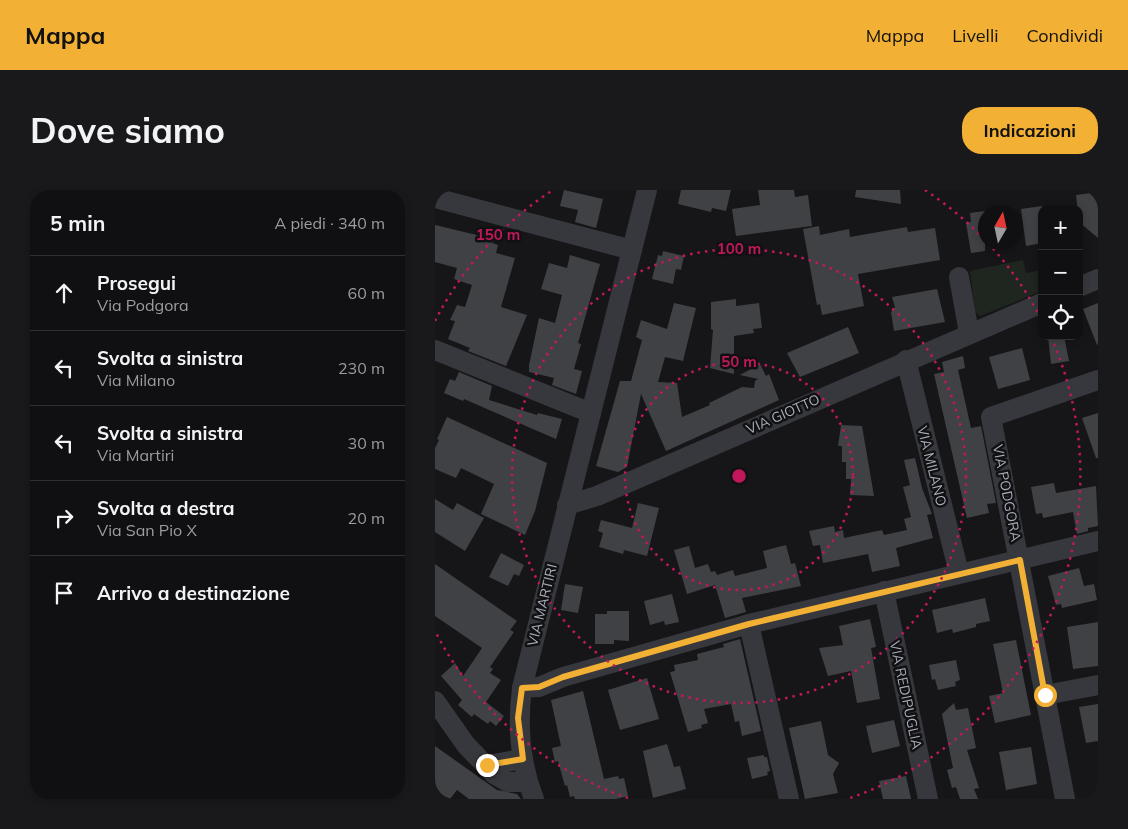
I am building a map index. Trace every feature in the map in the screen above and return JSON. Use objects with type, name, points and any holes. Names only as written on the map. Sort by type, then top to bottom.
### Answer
[{"type":"street","name":"VIA MARTIRI","points":[[531,790],[523,759],[518,718],[522,688],[647,190]]},
{"type":"street","points":[[435,198],[632,250]]},
{"type":"street","points":[[959,277],[969,333]]},
{"type":"street","points":[[1083,285],[1098,279]]},
{"type":"street","name":"VIA GIOTTO","points":[[567,504],[597,496],[1038,304]]},
{"type":"street","points":[[435,350],[591,413]]},
{"type":"street","name":"VIA MILANO","points":[[906,360],[959,573]]},
{"type":"street","name":"VIA PODGORA","points":[[1065,799],[991,417],[1098,380]]},
{"type":"street","points":[[572,484],[597,496]]},
{"type":"street","points":[[522,688],[539,687],[563,677],[749,624],[1098,541]]},
{"type":"street","name":"VIA REDIPUGLIA","points":[[884,591],[928,799]]},
{"type":"street","points":[[749,624],[789,799]]},
{"type":"street","points":[[527,665],[563,677]]},
{"type":"street","points":[[1045,695],[1098,685]]},
{"type":"street","points":[[436,703],[466,746],[494,774],[508,782],[531,790]]},
{"type":"street","points":[[487,765],[523,759]]},
{"type":"shaded area","points":[[1023,260],[1026,273],[1038,271],[1038,293],[980,316],[975,312],[970,271]]},
{"type":"building","points":[[564,190],[603,199],[596,228],[575,222],[578,210],[560,206]]},
{"type":"building","points":[[681,190],[731,190],[726,211],[712,208],[711,212],[678,204]]},
{"type":"building","points":[[758,190],[794,190],[795,197],[808,195],[812,226],[736,236],[732,209],[760,205]]},
{"type":"building","points":[[856,190],[900,190],[901,204],[855,197]]},
{"type":"building","points":[[1098,192],[1098,238],[1083,225],[1083,205],[1077,205],[1076,195]]},
{"type":"building","points":[[1038,207],[1038,244],[1026,246],[1023,209]]},
{"type":"building","points":[[978,212],[978,250],[985,251],[971,253],[966,223],[971,222],[970,213]]},
{"type":"building","points":[[435,225],[485,237],[484,240],[498,245],[496,253],[515,258],[501,307],[527,315],[506,366],[468,351],[470,348],[448,339],[455,321],[450,320],[457,305],[465,307],[472,285],[454,279],[457,268],[435,262]]},
{"type":"building","points":[[819,226],[820,235],[849,229],[850,237],[907,227],[908,232],[935,228],[940,260],[858,274],[864,306],[822,315],[820,304],[817,305],[803,229]]},
{"type":"building","points":[[663,251],[684,256],[681,270],[676,269],[673,284],[652,279],[658,255],[662,256]]},
{"type":"building","points":[[570,255],[600,264],[578,343],[581,344],[574,369],[582,371],[576,394],[552,385],[554,378],[529,372],[539,318],[555,323],[562,295],[541,289],[549,263],[567,268]]},
{"type":"building","points":[[937,289],[945,322],[894,331],[891,312],[895,307],[892,297]]},
{"type":"building","points":[[736,299],[736,306],[759,303],[762,328],[753,329],[754,333],[734,336],[734,374],[710,368],[713,330],[711,329],[711,302]]},
{"type":"building","points":[[674,303],[696,308],[683,361],[665,357],[658,382],[677,383],[682,417],[710,405],[709,403],[742,387],[754,388],[755,381],[758,379],[740,375],[760,364],[766,376],[769,374],[779,400],[666,451],[641,394],[627,467],[618,472],[596,466],[620,381],[631,381],[642,340],[636,337],[641,320],[667,329]]},
{"type":"building","points":[[1098,303],[1097,345],[1083,309]]},
{"type":"building","points":[[848,327],[859,353],[800,377],[787,353]]},
{"type":"building","points":[[1048,340],[1065,340],[1069,361],[1051,364]]},
{"type":"building","points":[[1022,348],[1030,380],[998,389],[989,357]]},
{"type":"building","points":[[963,356],[965,368],[958,370],[971,428],[981,426],[996,503],[987,504],[989,513],[967,518],[934,374],[944,372],[942,362]]},
{"type":"building","points":[[459,372],[492,386],[489,400],[537,415],[538,413],[562,419],[556,439],[464,399],[463,401],[444,393],[450,379],[455,381]]},
{"type":"building","points":[[1098,413],[1098,458],[1096,458],[1082,418]]},
{"type":"building","points":[[447,417],[547,463],[535,511],[525,535],[481,514],[494,484],[461,468],[456,478],[435,469],[435,448],[439,440],[437,439]]},
{"type":"building","points":[[841,425],[862,426],[874,496],[850,495],[851,479],[846,479],[846,462],[842,462],[842,446],[838,446]]},
{"type":"building","points":[[915,458],[922,488],[932,514],[927,515],[933,538],[896,548],[900,566],[872,572],[868,554],[823,563],[820,545],[813,546],[809,531],[834,526],[835,532],[843,530],[844,538],[882,530],[884,535],[907,530],[904,519],[911,517],[903,487],[910,485],[904,460]]},
{"type":"building","points":[[1054,483],[1056,493],[1096,486],[1098,526],[1088,528],[1088,531],[1077,534],[1073,512],[1043,518],[1042,513],[1036,514],[1031,487]]},
{"type":"building","points":[[435,499],[453,510],[457,503],[484,518],[465,551],[435,532]]},
{"type":"building","points":[[638,503],[659,508],[647,556],[624,550],[623,554],[599,547],[603,533],[598,531],[601,520],[632,528]]},
{"type":"building","points":[[786,545],[791,564],[795,563],[801,586],[742,598],[746,612],[725,618],[715,585],[687,594],[674,550],[689,546],[695,568],[708,564],[711,572],[715,571],[717,575],[733,570],[735,576],[767,568],[763,551]]},
{"type":"building","points":[[501,553],[524,565],[519,576],[514,574],[508,586],[489,577]]},
{"type":"building","points":[[435,564],[517,621],[510,630],[514,632],[490,667],[493,669],[490,673],[501,680],[486,702],[504,716],[496,726],[490,721],[488,724],[474,714],[472,717],[458,705],[462,700],[441,676],[455,663],[463,676],[482,648],[435,616]]},
{"type":"building","points":[[1079,568],[1084,586],[1094,584],[1097,600],[1062,608],[1061,604],[1056,605],[1048,576]]},
{"type":"building","points":[[565,584],[583,587],[578,613],[561,610]]},
{"type":"building","points":[[672,594],[679,622],[665,625],[664,621],[650,625],[644,601]]},
{"type":"building","points":[[985,598],[990,621],[953,633],[952,629],[937,633],[932,610]]},
{"type":"building","points":[[607,611],[629,611],[629,641],[614,640],[614,644],[595,644],[595,614],[607,614]]},
{"type":"building","points":[[870,619],[876,647],[871,648],[880,699],[857,703],[851,671],[828,676],[819,648],[843,645],[839,626]]},
{"type":"building","points":[[1098,622],[1098,666],[1073,669],[1067,627]]},
{"type":"building","points":[[740,639],[761,731],[742,736],[739,721],[735,722],[731,704],[704,709],[708,723],[701,725],[702,728],[688,732],[670,672],[675,671],[674,665],[698,660],[697,654],[724,647],[723,644]]},
{"type":"building","points":[[1016,640],[1031,715],[995,723],[989,696],[1003,693],[993,644]]},
{"type":"building","points":[[956,660],[960,680],[955,682],[956,686],[938,690],[935,679],[932,680],[929,665]]},
{"type":"building","points":[[647,678],[659,719],[620,730],[608,690]]},
{"type":"building","points":[[583,691],[604,779],[618,776],[619,779],[624,778],[628,796],[616,799],[575,799],[574,796],[570,797],[567,785],[565,786],[558,761],[555,762],[552,748],[561,746],[551,700]]},
{"type":"building","points":[[954,703],[956,710],[968,708],[976,748],[967,750],[979,788],[974,789],[978,799],[960,799],[956,787],[952,788],[947,770],[953,768],[942,714]]},
{"type":"building","points":[[1098,704],[1098,741],[1086,743],[1079,707]]},
{"type":"building","points":[[894,720],[900,746],[872,753],[866,726]]},
{"type":"building","points":[[821,721],[828,755],[839,763],[833,774],[838,793],[805,799],[789,728]]},
{"type":"building","points":[[667,744],[674,767],[680,766],[686,789],[653,798],[643,751]]},
{"type":"building","points":[[435,746],[497,790],[517,794],[521,799],[469,799],[457,790],[450,799],[435,799]]},
{"type":"building","points":[[1031,747],[1037,784],[1006,790],[999,752]]},
{"type":"building","points":[[764,755],[764,757],[767,757],[770,771],[767,772],[768,775],[752,779],[747,758]]},
{"type":"building","points":[[906,776],[911,799],[883,799],[879,781]]},
{"type":"route","points":[[487,765],[523,759],[518,718],[522,688],[539,687],[563,677],[749,624],[1020,560],[1045,695]]}]
